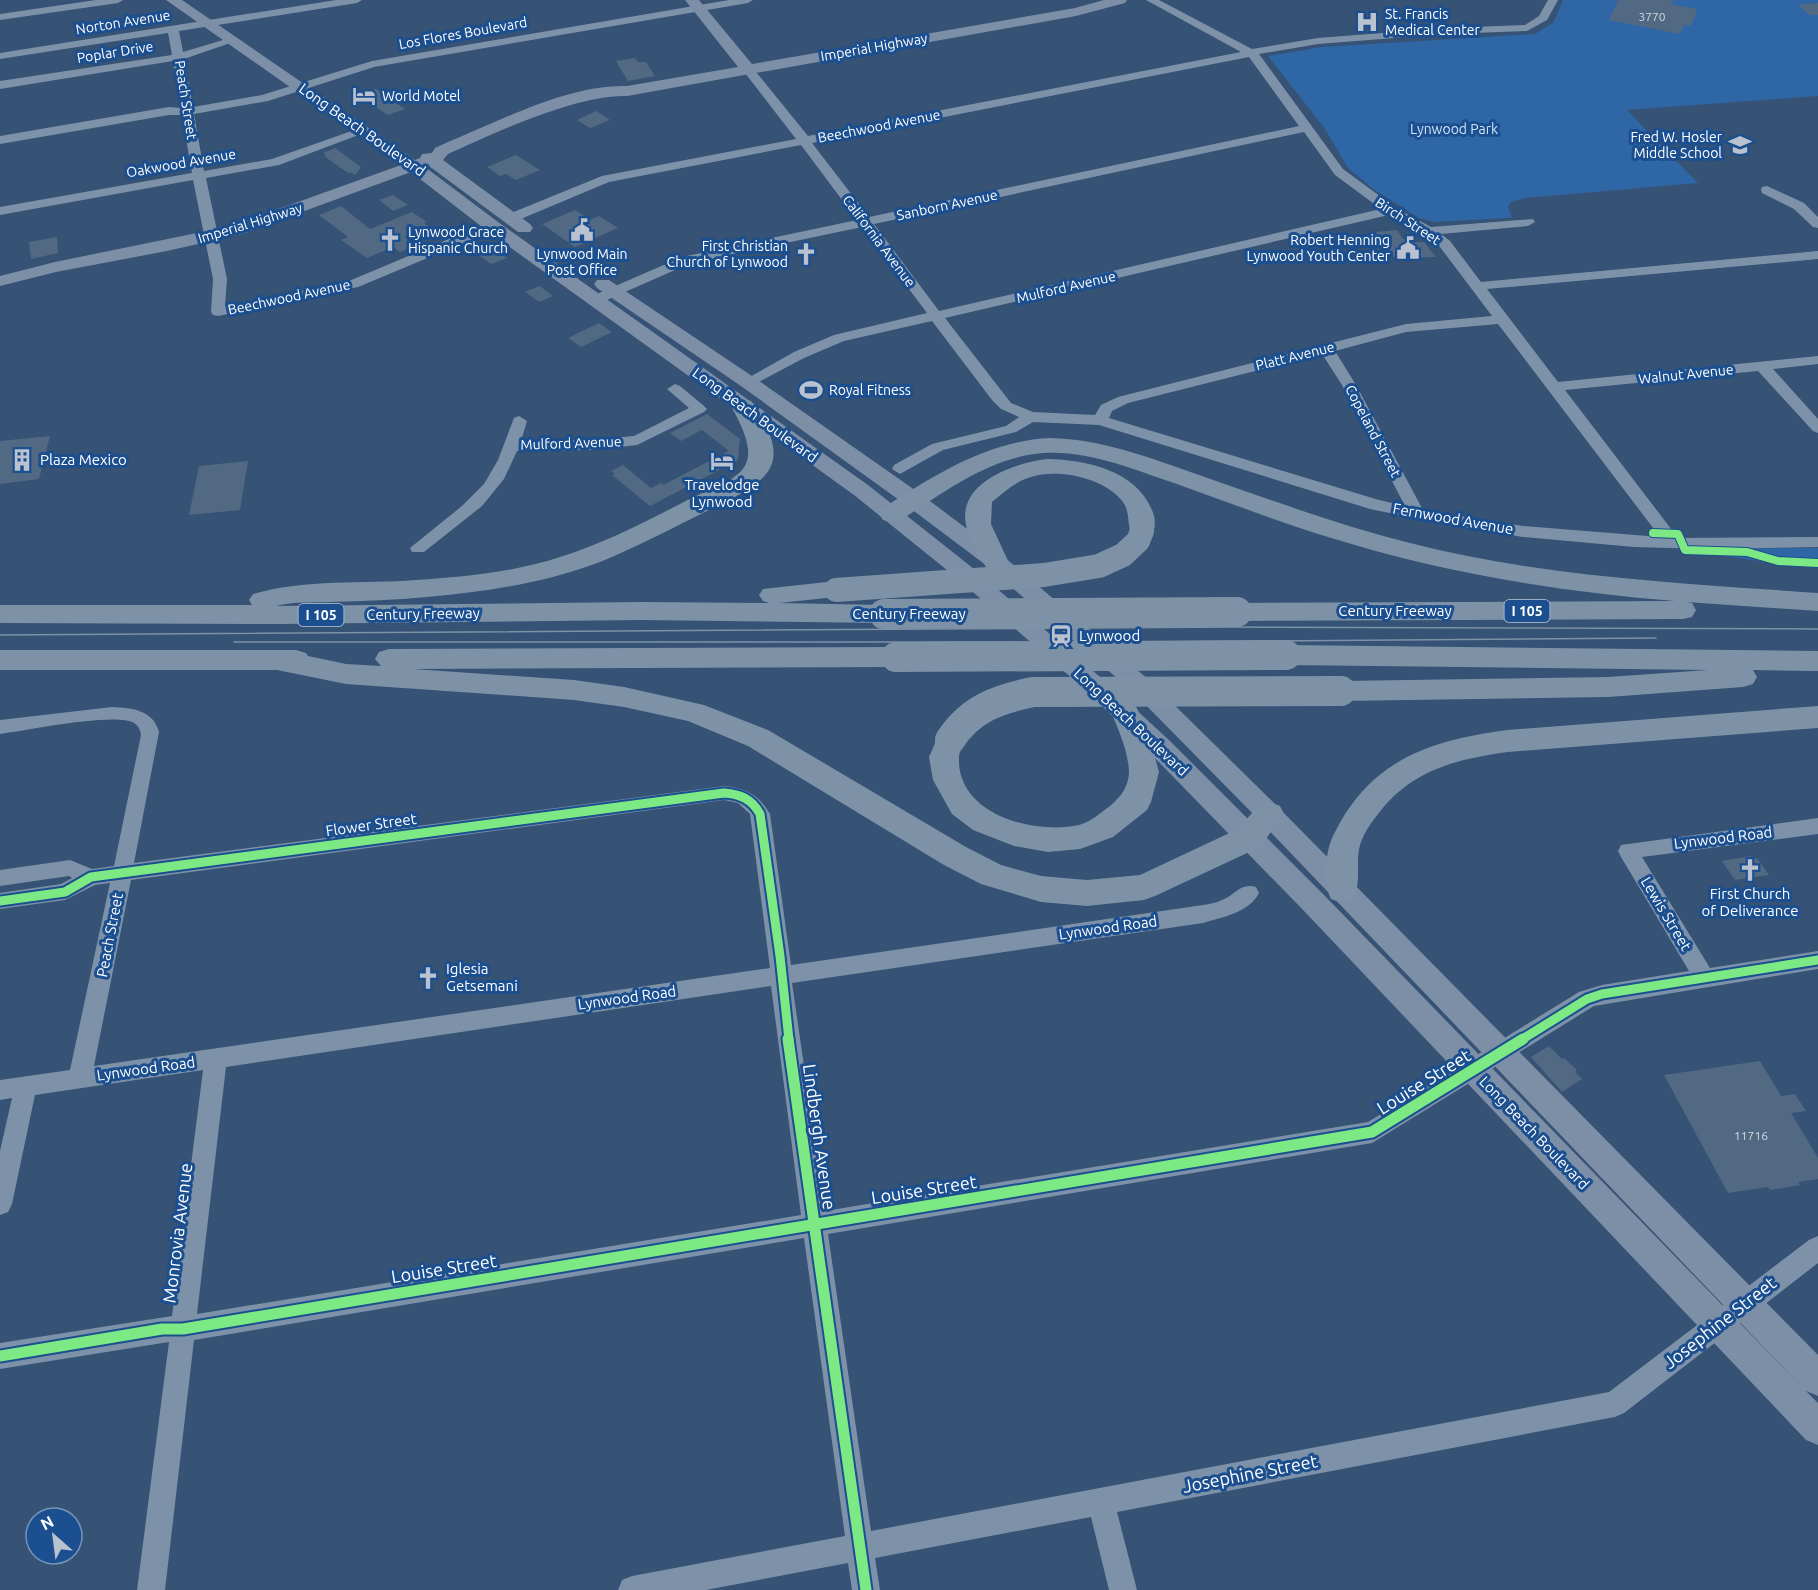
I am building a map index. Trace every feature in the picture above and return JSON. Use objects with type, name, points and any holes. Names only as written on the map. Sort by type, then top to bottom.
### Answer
[{"type":"highway","points":[[200,613],[283,595],[447,587],[508,578],[550,569],[596,554],[746,482],[760,463],[763,442],[745,394]]},
{"type":"highway","points":[[903,507],[972,466],[1012,450],[1042,446],[1079,447],[1114,454],[1336,531],[1409,552],[1495,570],[1649,590],[1818,602]]},
{"type":"highway","points":[[641,611],[709,597],[1044,574],[1099,567],[1123,555],[1138,541],[1142,531],[1141,511],[1126,489],[1086,470],[1055,465],[1033,468],[1002,480],[980,500],[978,524],[995,561]]},
{"type":"highway","name":"Century Freeway","points":[[0,614],[291,615],[641,611],[884,614],[1818,610]]},
{"type":"highway","points":[[0,660],[1287,655],[1818,661]]},
{"type":"highway","points":[[277,660],[346,674],[574,690],[624,697],[694,712],[758,738],[955,856],[992,875],[1041,889],[1086,893],[1144,887],[1249,838],[1269,814]]},
{"type":"highway","points":[[1124,710],[1133,728],[1144,775],[1136,802],[1102,829],[1080,837],[1048,840],[1014,834],[984,822],[963,806],[948,780],[944,757],[958,725],[976,710],[999,699],[1033,692],[1608,687],[1818,672]]},
{"type":"highway","points":[[1342,890],[1345,844],[1357,820],[1377,792],[1406,768],[1432,756],[1467,746],[1508,741],[1818,717]]},
{"type":"main road","name":"Long Beach Boulevard","points":[[173,0],[233,40],[303,80],[363,131],[492,226],[604,296],[903,507],[995,561],[1141,686],[1342,890],[1487,1061],[1718,1324],[1818,1428]]},
{"type":"main road","name":"Imperial Highway","points":[[0,281],[55,267],[212,236],[271,219],[562,113],[623,95],[627,91],[1076,12],[1120,0]]},
{"type":"main road","points":[[200,3],[229,20],[286,60]]},
{"type":"main road","name":"California Avenue","points":[[695,4],[748,69]]},
{"type":"main road","name":"Long Beach Boulevard","points":[[303,80],[319,82],[435,158],[604,296]]},
{"type":"main road","name":"Imperial Highway","points":[[0,274],[55,267]]},
{"type":"main road","name":"Long Beach Boulevard","points":[[903,507],[966,574],[1124,710],[1249,838],[1744,1304],[1818,1379]]},
{"type":"street","points":[[0,17],[118,0]]},
{"type":"street","name":"Norton Avenue","points":[[0,56],[357,0]]},
{"type":"street","name":"Los Flores Boulevard","points":[[319,82],[372,64],[695,4],[748,0]]},
{"type":"street","name":"Birch Street","points":[[1151,0],[1252,52],[1339,172],[1392,211],[1429,231],[1445,244],[1673,543]]},
{"type":"street","name":"Beechwood Avenue","points":[[511,219],[606,179],[1252,52],[1329,40],[1461,30],[1518,29],[1539,22],[1553,0]]},
{"type":"street","name":"Peach Street","points":[[174,29],[187,112],[220,279],[218,312]]},
{"type":"street","name":"Poplar Drive","points":[[0,85],[179,57],[233,40]]},
{"type":"street","name":"California Avenue","points":[[748,69],[1006,406],[1030,417],[1100,420]]},
{"type":"street","points":[[0,140],[169,111],[187,112],[264,98],[303,80]]},
{"type":"street","points":[[0,148],[172,119],[187,112]]},
{"type":"street","name":"Sanborn Avenue","points":[[604,296],[687,260],[1305,128]]},
{"type":"street","name":"Oakwood Avenue","points":[[0,211],[275,162],[363,131]]},
{"type":"street","points":[[1767,190],[1799,206],[1818,224]]},
{"type":"street","name":"Mulford Avenue","points":[[745,394],[799,355],[839,338],[1392,211]]},
{"type":"street","points":[[1429,231],[1528,222]]},
{"type":"street","name":"Beechwood Avenue","points":[[218,312],[353,284],[492,226]]},
{"type":"street","points":[[1478,286],[1818,255]]},
{"type":"street","name":"Platt Avenue","points":[[1100,420],[1106,408],[1123,400],[1326,348],[1406,328],[1502,319]]},
{"type":"street","name":"Copeland Street","points":[[1326,348],[1417,514]]},
{"type":"street","name":"Walnut Avenue","points":[[1554,387],[1818,360]]},
{"type":"street","points":[[1762,366],[1818,428]]},
{"type":"street","name":"Mulford Avenue","points":[[512,446],[592,445],[637,440],[699,409],[675,389]]},
{"type":"street","points":[[900,469],[938,447],[1011,429],[1030,417]]},
{"type":"street","points":[[418,548],[483,495],[500,470],[512,446],[519,420]]},
{"type":"street","name":"Fernwood Avenue","points":[[1100,420],[1322,489],[1417,514],[1561,537],[1673,543],[1818,542]]},
{"type":"street","name":"Peach Street","points":[[0,727],[114,714],[132,716],[146,722],[150,729],[80,1078]]},
{"type":"street","name":"Flower Street","points":[[0,901],[65,891],[91,877],[724,793],[748,799]]},
{"type":"street","name":"Lindbergh Avenue","points":[[748,799],[760,814],[814,1225],[866,1590]]},
{"type":"street","name":"Lynwood Road","points":[[1628,851],[1818,826]]},
{"type":"street","name":"Lewis Street","points":[[1628,851],[1705,978]]},
{"type":"street","name":"Flower Street","points":[[0,878],[70,868],[91,877]]},
{"type":"street","name":"Lynwood Road","points":[[0,1090],[1203,914],[1229,907],[1249,893]]},
{"type":"street","name":"Louise Street","points":[[0,1356],[162,1329],[183,1329],[1372,1132],[1587,999],[1602,994],[1818,960]]},
{"type":"street","name":"Monrovia Avenue","points":[[151,1590],[216,1059]]},
{"type":"street","points":[[0,1204],[26,1086]]},
{"type":"street","name":"Josephine Street","points":[[632,1590],[1615,1404],[1818,1248]]},
{"type":"street","points":[[1101,1502],[1123,1590]]},
{"type":"green space","name":"Lynwood Park","points":[[1563,0],[1818,0],[1818,96],[1627,110],[1698,183],[1526,198],[1511,202],[1508,207],[1512,217],[1509,218],[1434,222],[1419,218],[1373,189],[1348,168],[1325,129],[1268,56],[1322,47],[1535,34],[1553,23]]},
{"type":"green space","points":[[1818,548],[1818,566],[1780,564],[1695,552],[1694,549]]},
{"type":"building","points":[[1618,0],[1674,0],[1671,4],[1696,9],[1696,14],[1691,26],[1684,25],[1680,34],[1609,20]]},
{"type":"building","points":[[1818,3],[1818,15],[1810,15],[1797,5]]},
{"type":"building","points":[[635,58],[638,62],[646,62],[655,76],[628,81],[616,61]]},
{"type":"building","points":[[376,89],[405,109],[388,115],[356,94]]},
{"type":"building","points":[[596,111],[610,120],[590,128],[577,120]]},
{"type":"building","points":[[335,148],[361,167],[355,175],[348,173],[324,156],[326,155],[323,153]]},
{"type":"building","points":[[516,155],[540,170],[516,180],[506,174],[500,176],[487,167]]},
{"type":"building","points":[[393,195],[408,205],[393,211],[379,200]]},
{"type":"building","points":[[341,206],[370,229],[412,212],[427,222],[424,223],[429,227],[405,237],[415,246],[400,252],[393,247],[367,258],[341,240],[348,237],[319,215]]},
{"type":"building","name":"Lynwood Main Post Office","points":[[575,210],[590,220],[599,216],[618,228],[575,247],[542,224]]},
{"type":"building","name":"Robert Henning Lynwood Youth Center","points":[[1397,230],[1403,239],[1424,242],[1436,257],[1395,258],[1376,232]]},
{"type":"building","points":[[57,237],[58,253],[31,259],[29,242]]},
{"type":"building","points":[[485,243],[507,258],[491,264],[470,249]]},
{"type":"building","points":[[539,286],[553,296],[539,302],[525,292]]},
{"type":"building","points":[[599,323],[612,332],[581,347],[568,338]]},
{"type":"building","name":"Travelodge Lynwood","points":[[707,414],[740,439],[738,460],[650,506],[612,475],[615,474],[611,471],[623,465],[651,488],[661,483],[663,485],[729,451],[702,430],[681,441],[670,433]]},
{"type":"building","name":"Plaza Mexico","points":[[50,436],[39,479],[0,484],[0,441]]},
{"type":"building","points":[[248,461],[240,510],[189,515],[199,466]]},
{"type":"building","name":"First Church of Deliverance","points":[[1751,856],[1753,859],[1757,858],[1769,875],[1735,880],[1722,861]]},
{"type":"building","points":[[1549,1046],[1577,1070],[1575,1072],[1582,1079],[1562,1092],[1531,1057]]},
{"type":"building","points":[[1760,1061],[1781,1096],[1795,1094],[1806,1111],[1791,1113],[1818,1158],[1818,1179],[1798,1182],[1800,1185],[1770,1190],[1768,1187],[1728,1193],[1664,1075]]},
{"type":"tram line","points":[[0,635],[1232,627],[1818,629]]},
{"type":"tram line","points":[[234,642],[1147,642],[1656,638]]},
{"type":"cycle path","points":[[1653,533],[1678,534],[1685,550],[1747,552],[1778,561],[1818,563]]},
{"type":"cycle path","points":[[0,901],[65,892],[91,877],[724,793],[741,796],[754,804],[760,814],[780,956],[782,993],[866,1590]]},
{"type":"cycle path","points":[[0,1356],[162,1329],[183,1329],[1372,1132],[1587,999],[1602,994],[1818,960]]},
{"type":"place","name":"St. Francis Medical Center","points":[[1367,22]]},
{"type":"place","name":"World Motel","points":[[364,96]]},
{"type":"place","name":"Fred W. Hosler Middle School","points":[[1740,145]]},
{"type":"place","name":"Lynwood Main Post Office","points":[[582,230]]},
{"type":"place","name":"Lynwood Grace Hispanic Church","points":[[390,240]]},
{"type":"place","name":"Robert Henning Lynwood Youth Center","points":[[1408,248]]},
{"type":"place","name":"First Christian Church of Lynwood","points":[[806,254]]},
{"type":"place","name":"Royal Fitness","points":[[811,390]]},
{"type":"place","name":"Plaza Mexico","points":[[22,460]]},
{"type":"place","name":"Travelodge Lynwood","points":[[722,461]]},
{"type":"place","name":"Lynwood","points":[[1061,636]]},
{"type":"place","name":"First Church of Deliverance","points":[[1750,870]]},
{"type":"place","name":"Iglesia Getsemani","points":[[428,978]]}]
